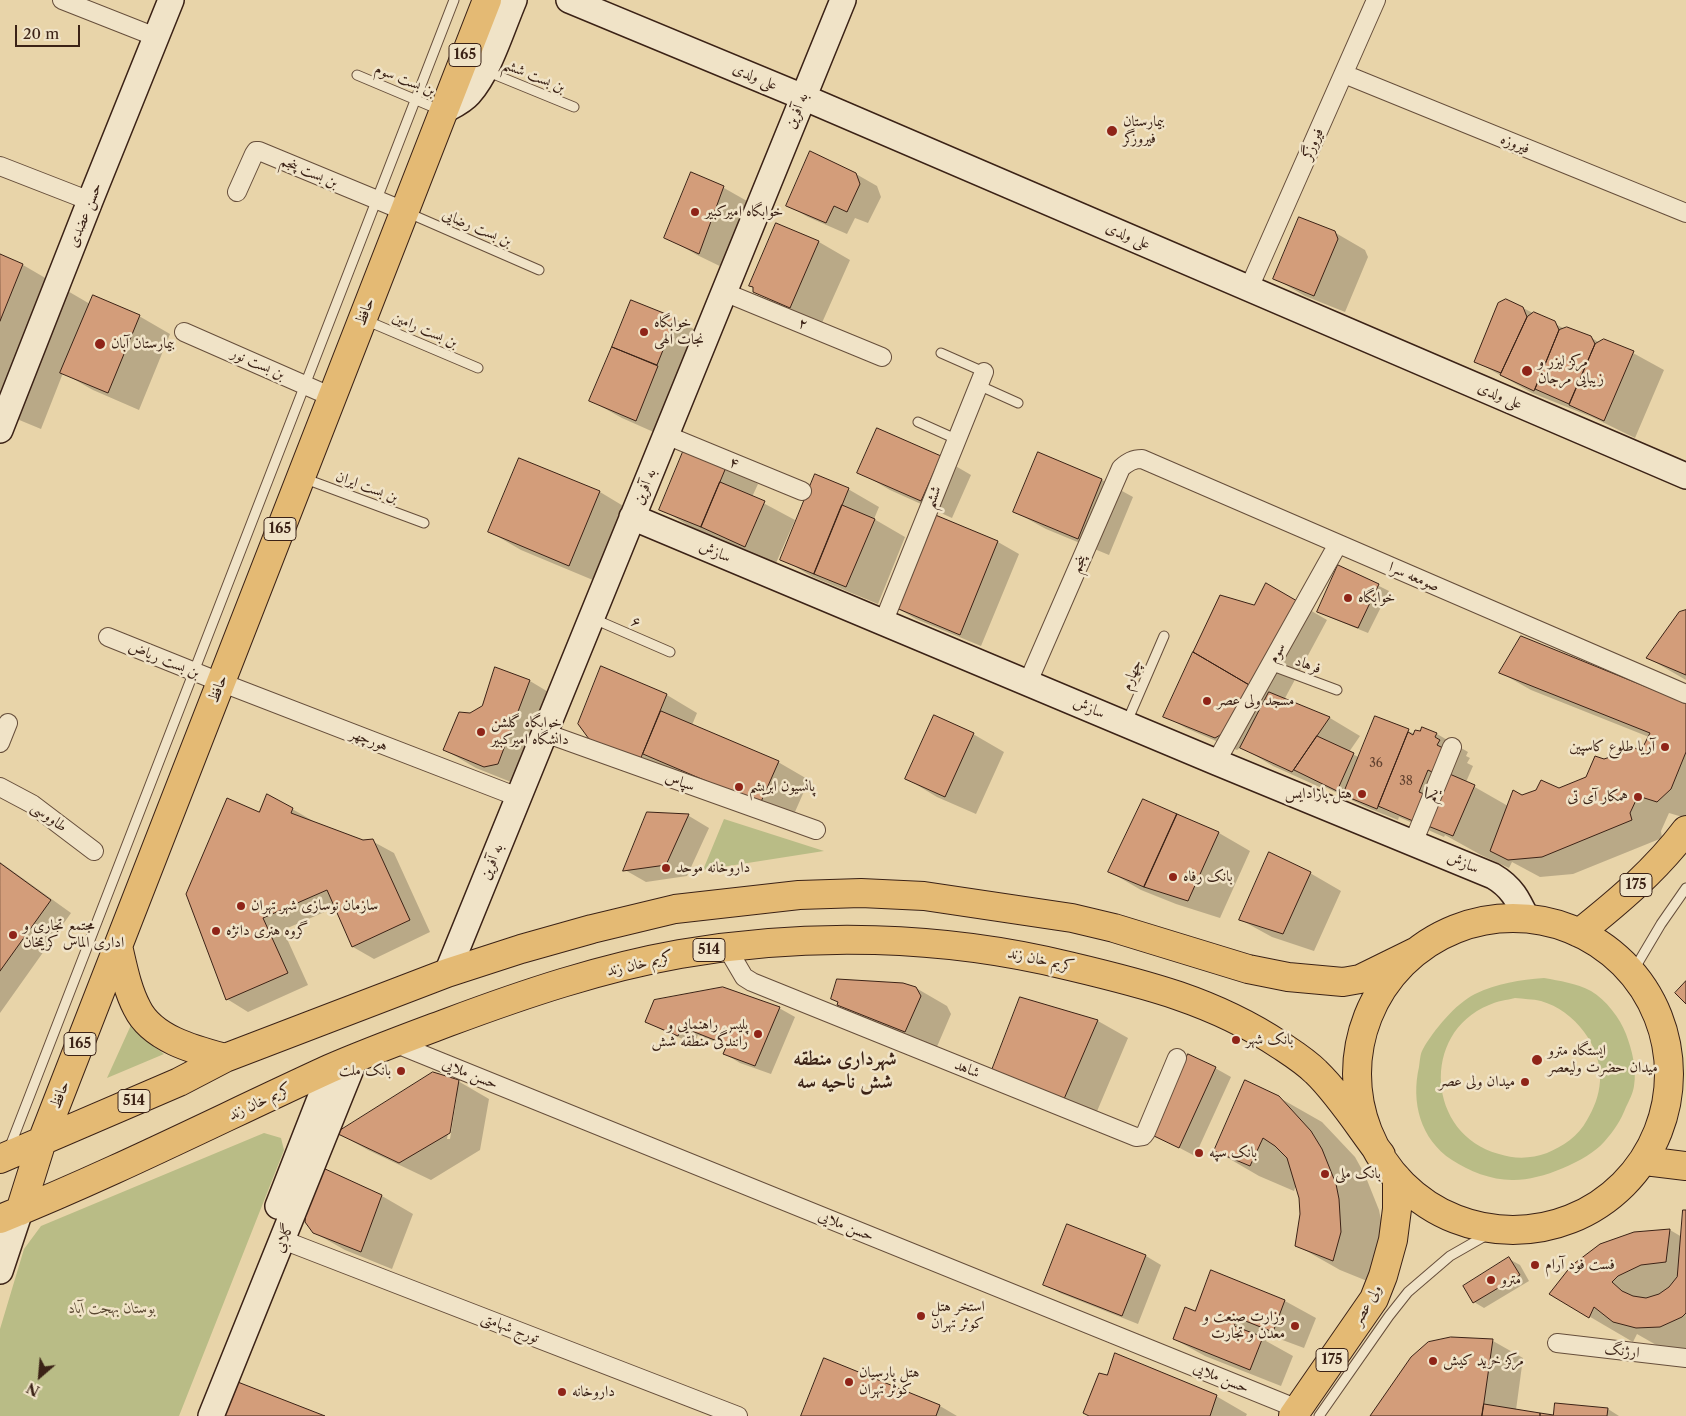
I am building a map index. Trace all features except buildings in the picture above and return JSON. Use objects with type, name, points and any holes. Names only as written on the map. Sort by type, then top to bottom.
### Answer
[{"type":"main road","name":"حافظ","points":[[10,1215],[42,1141],[443,111],[508,3]]},
{"type":"main road","name":"175","points":[[1579,933],[1614,906],[1642,880],[1686,830]]},
{"type":"main road","name":"514","points":[[3,1158],[179,1082],[225,1058],[447,973],[520,948],[592,928],[675,909],[799,895],[861,892],[924,896],[1072,918],[1114,928],[1248,969],[1288,977],[1343,982],[1360,979],[1418,951]]},
{"type":"main road","points":[[1504,918],[1527,919],[1559,925],[1579,933],[1613,955],[1632,973],[1675,1040],[1665,1111],[1645,1161],[1606,1200],[1576,1217],[1543,1227],[1510,1232],[1492,1232],[1444,1215],[1397,1178],[1381,1155],[1362,1113],[1358,1092],[1357,1068],[1360,1045],[1372,1004],[1386,983],[1418,951],[1448,932],[1481,921],[1504,918]]},
{"type":"main road","name":"کریم خان زند","points":[[10,1215],[199,1131],[343,1063],[499,1004],[572,980],[680,954],[762,944],[895,940],[950,944],[1045,960],[1194,1000],[1268,1037],[1316,1072],[1381,1155]]},
{"type":"main road","points":[[118,946],[131,994],[138,1011],[147,1021],[159,1032],[175,1041],[204,1053],[225,1058]]},
{"type":"main road","points":[[1645,1161],[1686,1166]]},
{"type":"main road","name":"ولی عصر","points":[[1304,1414],[1374,1299],[1383,1276],[1393,1240],[1397,1209],[1397,1178]]},
{"type":"street","points":[[62,0],[156,37]]},
{"type":"street","name":"حسن عضدی","points":[[0,430],[171,0]]},
{"type":"street","name":"علی ولدی","points":[[569,0],[803,97],[1686,476]]},
{"type":"street","name":"فیروزگر","points":[[1249,288],[1376,0]]},
{"type":"street","name":"به آفرین","points":[[447,973],[841,1]]},
{"type":"street","name":"حافظ","points":[[443,111],[468,95],[484,71],[508,3]]},
{"type":"street","name":"فیروزه","points":[[1344,74],[1686,214]]},
{"type":"street","name":"بن بست پنجم","points":[[238,192],[256,151],[404,211]]},
{"type":"street","points":[[0,166],[90,201]]},
{"type":"street","name":"۲","points":[[724,292],[882,357]]},
{"type":"street","name":"بن بست نور","points":[[184,332],[332,397]]},
{"type":"street","name":"ششم","points":[[883,623],[981,379]]},
{"type":"street","name":"۴","points":[[666,435],[802,491]]},
{"type":"street","name":"صومعه سرا","points":[[1142,459],[1686,694]]},
{"type":"street","name":"پنجم","points":[[1028,682],[1121,468],[1131,460],[1142,459]]},
{"type":"street","name":"سازش","points":[[632,517],[1493,876],[1505,883],[1516,897],[1527,919]]},
{"type":"street","name":"سوم","points":[[1216,762],[1338,544]]},
{"type":"street","name":"بن بست ریاض","points":[[108,637],[220,682]]},
{"type":"street","name":"هورچهر","points":[[220,682],[518,797]]},
{"type":"street","points":[[0,743],[8,723]]},
{"type":"street","name":"سپاس","points":[[544,733],[816,830]]},
{"type":"street","name":"یکم","points":[[1413,843],[1452,747]]},
{"type":"street","name":"طاووسی","points":[[0,787],[32,804],[94,851]]},
{"type":"street","name":"شاهد","points":[[727,948],[744,977],[752,982],[1136,1137],[1143,1136],[1146,1132],[1177,1058]]},
{"type":"street","name":"حسن ملایی","points":[[394,1043],[1304,1414]]},
{"type":"street","name":"گلابی","points":[[211,1416],[275,1237],[343,1063]]},
{"type":"street","name":"حافظ","points":[[0,1271],[10,1215]]},
{"type":"street","name":"گلابی","points":[[193,1416],[275,1237]]},
{"type":"street","name":"تورج شهامتی","points":[[275,1237],[738,1416]]},
{"type":"street","name":"ارژنگ","points":[[1557,1343],[1686,1358]]},
{"type":"lane","points":[[3,1158],[454,0]]},
{"type":"lane","name":"بن بست ششم","points":[[484,71],[574,107]]},
{"type":"lane","name":"بن بست سوم","points":[[357,75],[443,111]]},
{"type":"lane","name":"بن بست رضایی","points":[[404,211],[539,270]]},
{"type":"lane","name":"بن بست رامین","points":[[362,318],[478,368]]},
{"type":"lane","points":[[941,353],[1018,403]]},
{"type":"lane","points":[[918,422],[956,440]]},
{"type":"lane","name":"بن بست ایران","points":[[300,477],[424,523]]},
{"type":"lane","name":"۶","points":[[592,618],[670,652]]},
{"type":"lane","name":"چهارم","points":[[1126,724],[1164,636]]},
{"type":"lane","name":"فرهاد","points":[[1270,666],[1337,690]]},
{"type":"lane","points":[[1632,973],[1661,924],[1686,888]]},
{"type":"lane","points":[[1304,1414],[1411,1288],[1450,1256],[1492,1232]]},
{"type":"green space","points":[[724,819],[824,851],[703,870]]},
{"type":"green space","points":[[1544,978],[1580,986],[1591,991],[1612,1010],[1626,1034],[1630,1046],[1635,1080],[1631,1097],[1614,1130],[1604,1142],[1586,1157],[1561,1169],[1535,1177],[1504,1180],[1488,1177],[1452,1160],[1432,1142],[1425,1131],[1420,1119],[1416,1093],[1422,1051],[1439,1026],[1467,998],[1483,990],[1500,985]],"holes":[[[1515,998],[1541,1001],[1565,1013],[1575,1021],[1591,1043],[1596,1055],[1600,1081],[1592,1111],[1575,1136],[1547,1153],[1523,1158],[1499,1154],[1475,1143],[1457,1127],[1446,1106],[1441,1083],[1443,1059],[1451,1037],[1467,1019],[1489,1005]]]},
{"type":"green space","points":[[131,1025],[140,1036],[164,1054],[107,1078]]},
{"type":"green space","name":"بوستان بهجت آباد","points":[[264,1133],[281,1138],[284,1150],[179,1416],[0,1416],[0,1329],[24,1249],[41,1226]]},
{"type":"place","name":"بیمارستان فیروزگر","points":[[1112,131]]},
{"type":"place","name":"خوابگاه امیرکبیر","points":[[695,212]]},
{"type":"place","name":"خوابگاه نجات الهی","points":[[644,332]]},
{"type":"place","name":"بیمارستان آبان","points":[[100,344]]},
{"type":"place","name":"مرکز لیزر و زیبایی مرجان","points":[[1527,371]]},
{"type":"place","name":"خوابگاه","points":[[1348,598]]},
{"type":"place","name":"مسجد ولی عصر","points":[[1207,701]]},
{"type":"place","name":"خوابگاه گلشن دانشگاه امیرکبیر","points":[[481,732]]},
{"type":"place","name":"آریا طلوع کاسپین","points":[[1665,747]]},
{"type":"place","name":"پانسیون ابریشم","points":[[739,787]]},
{"type":"place","name":"هتل پارادایس","points":[[1362,794]]},
{"type":"place","name":"همکار آی تی","points":[[1638,797]]},
{"type":"place","name":"داروخانه موحد","points":[[666,868]]},
{"type":"place","name":"بانک رفاه","points":[[1173,877]]},
{"type":"place","name":"سازمان نوسازی شهر تهران","points":[[241,906]]},
{"type":"place","name":"گروه هنری دانژه","points":[[216,931]]},
{"type":"place","name":"مجتمع تجاری و اداری الماس کریمخان","points":[[13,935]]},
{"type":"place","name":"پلیس راهنمایی و رانندگی منطقه شش","points":[[758,1034]]},
{"type":"place","name":"بانک شهر","points":[[1236,1040]]},
{"type":"place","name":"ایستگاه مترو میدان حضرت ولیعصر","points":[[1537,1060]]},
{"type":"place","name":"بانک ملت","points":[[401,1071]]},
{"type":"place","name":"میدان ولی عصر","points":[[1525,1082]]},
{"type":"place","name":"بانک سپه","points":[[1199,1153]]},
{"type":"place","name":"بانک ملی","points":[[1325,1174]]},
{"type":"place","name":"فست فود آرام","points":[[1535,1265]]},
{"type":"place","name":"مترو","points":[[1491,1280]]},
{"type":"place","name":"استخر هتل کوثر تهران","points":[[921,1316]]},
{"type":"place","name":"وزارت صنعت و معدن و تجارت","points":[[1295,1326]]},
{"type":"place","name":"مرکز خرید کیش","points":[[1433,1361]]},
{"type":"place","name":"هتل پارسیان کوثر تهران","points":[[849,1382]]},
{"type":"place","name":"داروخانه","points":[[562,1392]]},
{"type":"district","name":"شهرداری منطقه شش ناحیه سه","points":[[845,1070]]}]
